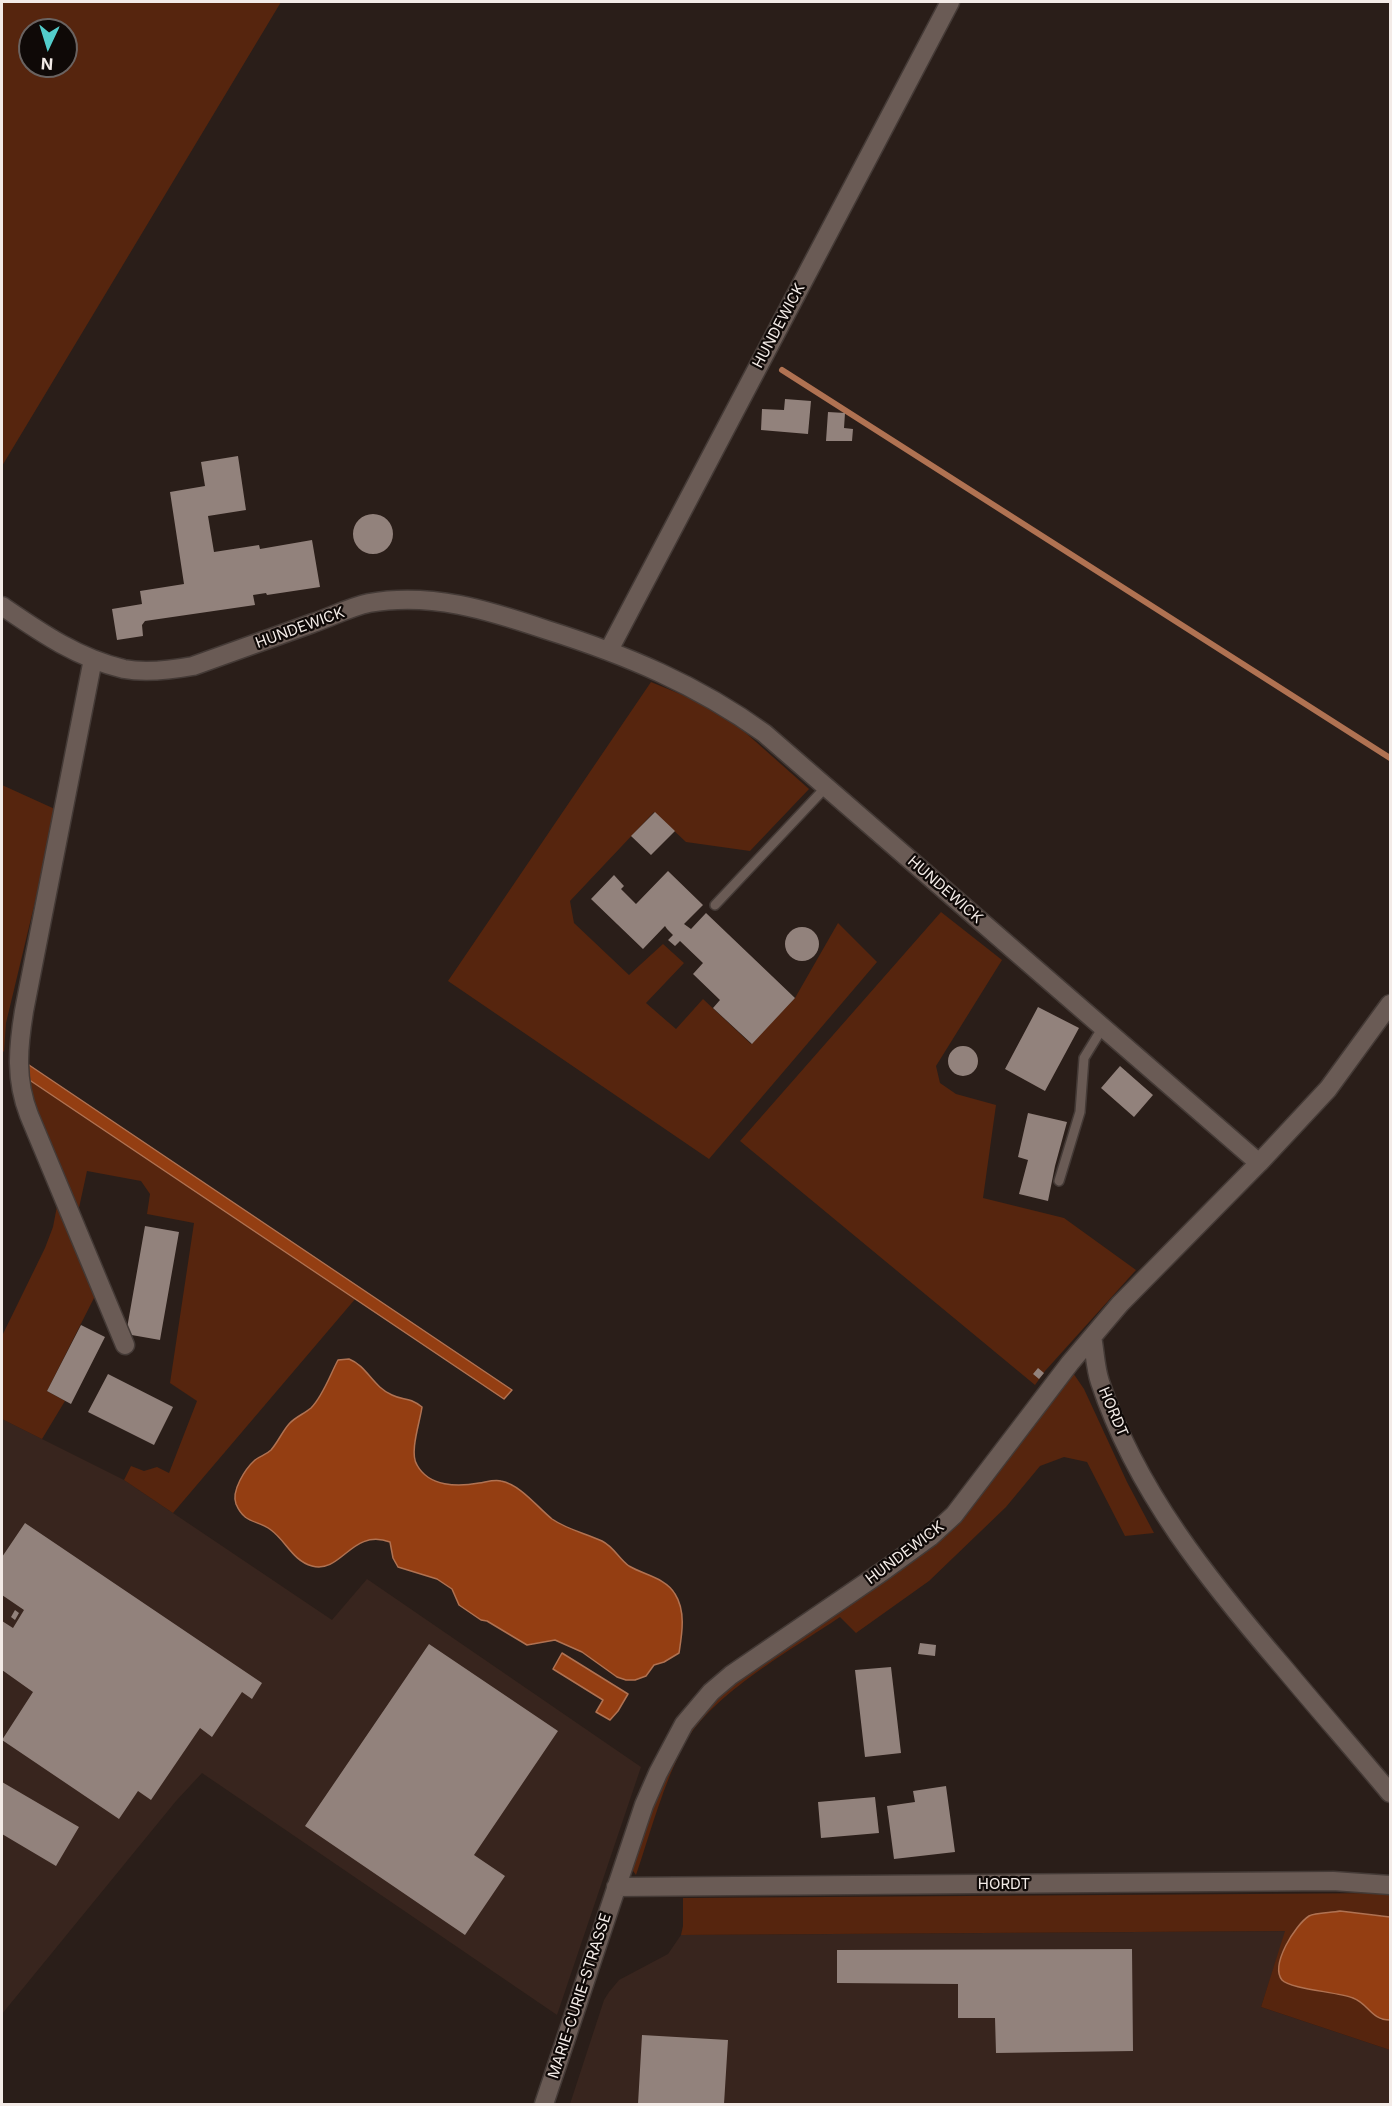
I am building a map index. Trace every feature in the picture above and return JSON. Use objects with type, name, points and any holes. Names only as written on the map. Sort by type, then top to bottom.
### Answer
[{"type":"street","name":"HUNDEWICK","points":[[609,650],[950,2]]},
{"type":"street","name":"HUNDEWICK","points":[[2,606],[64,646],[93,659],[125,669],[193,666],[367,603],[408,599],[471,606],[609,650],[730,708],[764,733],[1260,1163]]},
{"type":"street","points":[[93,659],[24,1011],[19,1044],[19,1081],[28,1115],[125,1344]]},
{"type":"street","name":"HUNDEWICK","points":[[616,1887],[644,1805],[671,1746],[684,1724],[711,1692],[731,1675],[930,1537],[954,1515],[1120,1304],[1260,1163],[1329,1089],[1390,1004]]},
{"type":"street","name":"HORDT","points":[[1092,1337],[1099,1380],[1112,1412],[1147,1488],[1173,1528],[1244,1621],[1390,1793]]},
{"type":"street","name":"HORDT","points":[[616,1887],[1322,1881],[1390,1885]]},
{"type":"street","name":"MARIE-CURIE-STRASSE","points":[[544,2104],[616,1887]]},
{"type":"lane","points":[[715,905],[826,787]]},
{"type":"lane","points":[[1059,1181],[1080,1112],[1084,1058],[1103,1027]]},
{"type":"shaded area","points":[[2,2],[281,2],[2,466]]},
{"type":"shaded area","points":[[651,682],[707,705],[738,726],[809,789],[750,851],[686,842],[654,812],[570,901],[574,923],[629,975],[663,944],[684,963],[646,1003],[676,1029],[703,999],[751,1044],[795,998],[838,923],[877,962],[709,1159],[448,981]]},
{"type":"shaded area","points":[[2,785],[57,810],[6,1023],[4,1052],[2,1050]]},
{"type":"shaded area","points":[[941,912],[1002,960],[936,1066],[940,1083],[956,1094],[996,1105],[983,1198],[1064,1218],[1136,1270],[1035,1385],[740,1141]]},
{"type":"shaded area","points":[[26,1063],[512,1390],[504,1399],[25,1077]]},
{"type":"shaded area","points":[[25,1077],[356,1298],[173,1513],[124,1480],[131,1466],[144,1471],[157,1467],[169,1473],[197,1401],[170,1383],[194,1223],[147,1214],[150,1194],[141,1181],[87,1171],[77,1217],[29,1105]]},
{"type":"shaded area","points":[[58,1201],[95,1296],[47,1391],[65,1401],[42,1439],[2,1419],[2,1336],[45,1248],[53,1227]]},
{"type":"shaded area","points":[[349,1359],[361,1366],[385,1391],[396,1397],[413,1401],[422,1407],[414,1453],[417,1465],[429,1478],[453,1485],[496,1480],[508,1483],[558,1523],[602,1541],[629,1566],[666,1584],[675,1594],[681,1608],[679,1653],[654,1665],[646,1676],[626,1680],[617,1677],[582,1652],[555,1640],[527,1645],[487,1621],[481,1620],[459,1605],[452,1589],[437,1579],[398,1567],[393,1558],[390,1542],[377,1539],[366,1541],[331,1564],[322,1567],[312,1566],[300,1560],[271,1530],[247,1519],[240,1511],[235,1499],[235,1493],[243,1474],[255,1460],[271,1450],[291,1422],[315,1403],[338,1360]]},
{"type":"shaded area","points":[[1071,1370],[1084,1389],[1127,1482],[1154,1533],[1125,1536],[1087,1462],[1064,1457],[1040,1466],[1006,1507],[929,1581],[856,1633],[840,1617],[755,1673],[714,1707],[685,1743],[677,1759],[636,1875],[631,1868],[656,1783],[709,1700],[925,1547]]},
{"type":"shaded area","points":[[2,1419],[124,1480],[332,1620],[367,1579],[641,1767],[557,2015],[202,1773],[176,1801],[2,2014]]},
{"type":"shaded area","points":[[562,1653],[628,1694],[610,1720],[596,1712],[603,1700],[553,1669]]},
{"type":"shaded area","points":[[1390,1893],[1390,1917],[1381,1915],[1342,1994],[1356,1999],[1381,2020],[1390,2020],[1390,2050],[1261,2007],[1285,1931],[681,1935],[683,1898]]},
{"type":"shaded area","points":[[1340,1911],[1390,1917],[1390,2020],[1374,2015],[1353,1998],[1294,1986],[1282,1980],[1279,1965],[1286,1946],[1297,1928],[1309,1916]]},
{"type":"shaded area","points":[[1286,1931],[1261,2007],[1390,2050],[1390,2104],[570,2104],[604,2000],[609,1992],[619,1980],[668,1954],[681,1935]]},
{"type":"building","points":[[785,399],[811,401],[808,434],[761,430],[762,409],[784,410]]},
{"type":"building","points":[[828,412],[845,413],[844,428],[853,429],[852,441],[826,441]]},
{"type":"building","points":[[238,456],[246,510],[208,516],[214,552],[259,545],[260,549],[312,540],[320,587],[253,595],[255,605],[145,621],[142,625],[143,636],[117,640],[112,609],[142,604],[140,591],[184,584],[170,492],[205,486],[201,462]]},
{"type":"building","points":[[373,514],[387,520],[393,534],[387,548],[373,554],[359,548],[353,534],[359,520]]},
{"type":"building","points":[[655,812],[675,831],[651,855],[631,836]]},
{"type":"building","points":[[668,871],[703,905],[684,924],[691,929],[706,913],[795,998],[752,1044],[713,1008],[720,1000],[693,974],[703,963],[680,941],[675,946],[668,940],[673,935],[665,926],[643,949],[591,899],[614,875],[624,886],[621,889],[636,904]]},
{"type":"building","points":[[802,927],[814,932],[819,944],[814,956],[802,961],[790,956],[785,944],[790,932]]},
{"type":"building","points":[[1038,1007],[1079,1028],[1045,1091],[1005,1069]]},
{"type":"building","points":[[963,1046],[969,1047],[977,1055],[977,1067],[969,1075],[963,1076],[957,1075],[949,1067],[948,1061],[949,1055],[957,1047]]},
{"type":"building","points":[[1120,1066],[1153,1095],[1134,1117],[1101,1088]]},
{"type":"building","points":[[1028,1113],[1067,1122],[1048,1201],[1019,1194],[1028,1160],[1018,1157]]},
{"type":"building","points":[[145,1226],[179,1232],[160,1340],[126,1334]]},
{"type":"building","points":[[81,1325],[105,1337],[71,1404],[47,1391]]},
{"type":"building","points":[[1038,1368],[1044,1373],[1039,1379],[1033,1374]]},
{"type":"building","points":[[108,1374],[173,1407],[154,1445],[88,1412]]},
{"type":"building","points":[[25,1523],[262,1683],[252,1699],[242,1692],[212,1737],[200,1728],[151,1800],[138,1791],[119,1819],[2,1740],[33,1692],[2,1670],[2,1621],[13,1628],[24,1610],[2,1595],[2,1557]]},
{"type":"building","points":[[15,1610],[19,1613],[15,1620],[11,1617]]},
{"type":"building","points":[[920,1643],[936,1645],[935,1656],[918,1654]]},
{"type":"building","points":[[429,1644],[558,1731],[474,1855],[505,1876],[465,1935],[305,1826]]},
{"type":"building","points":[[891,1667],[901,1753],[865,1757],[855,1670]]},
{"type":"building","points":[[2,1782],[79,1827],[56,1866],[2,1834]]},
{"type":"building","points":[[946,1786],[955,1852],[894,1859],[887,1806],[915,1802],[913,1791]]},
{"type":"building","points":[[875,1797],[879,1833],[821,1838],[818,1802]]},
{"type":"building","points":[[1132,1949],[1133,2051],[996,2053],[995,2018],[958,2018],[958,1984],[837,1983],[837,1950]]},
{"type":"building","points":[[642,2035],[728,2040],[724,2104],[638,2104]]},
{"type":"waterway","points":[[782,370],[1390,758]]}]
